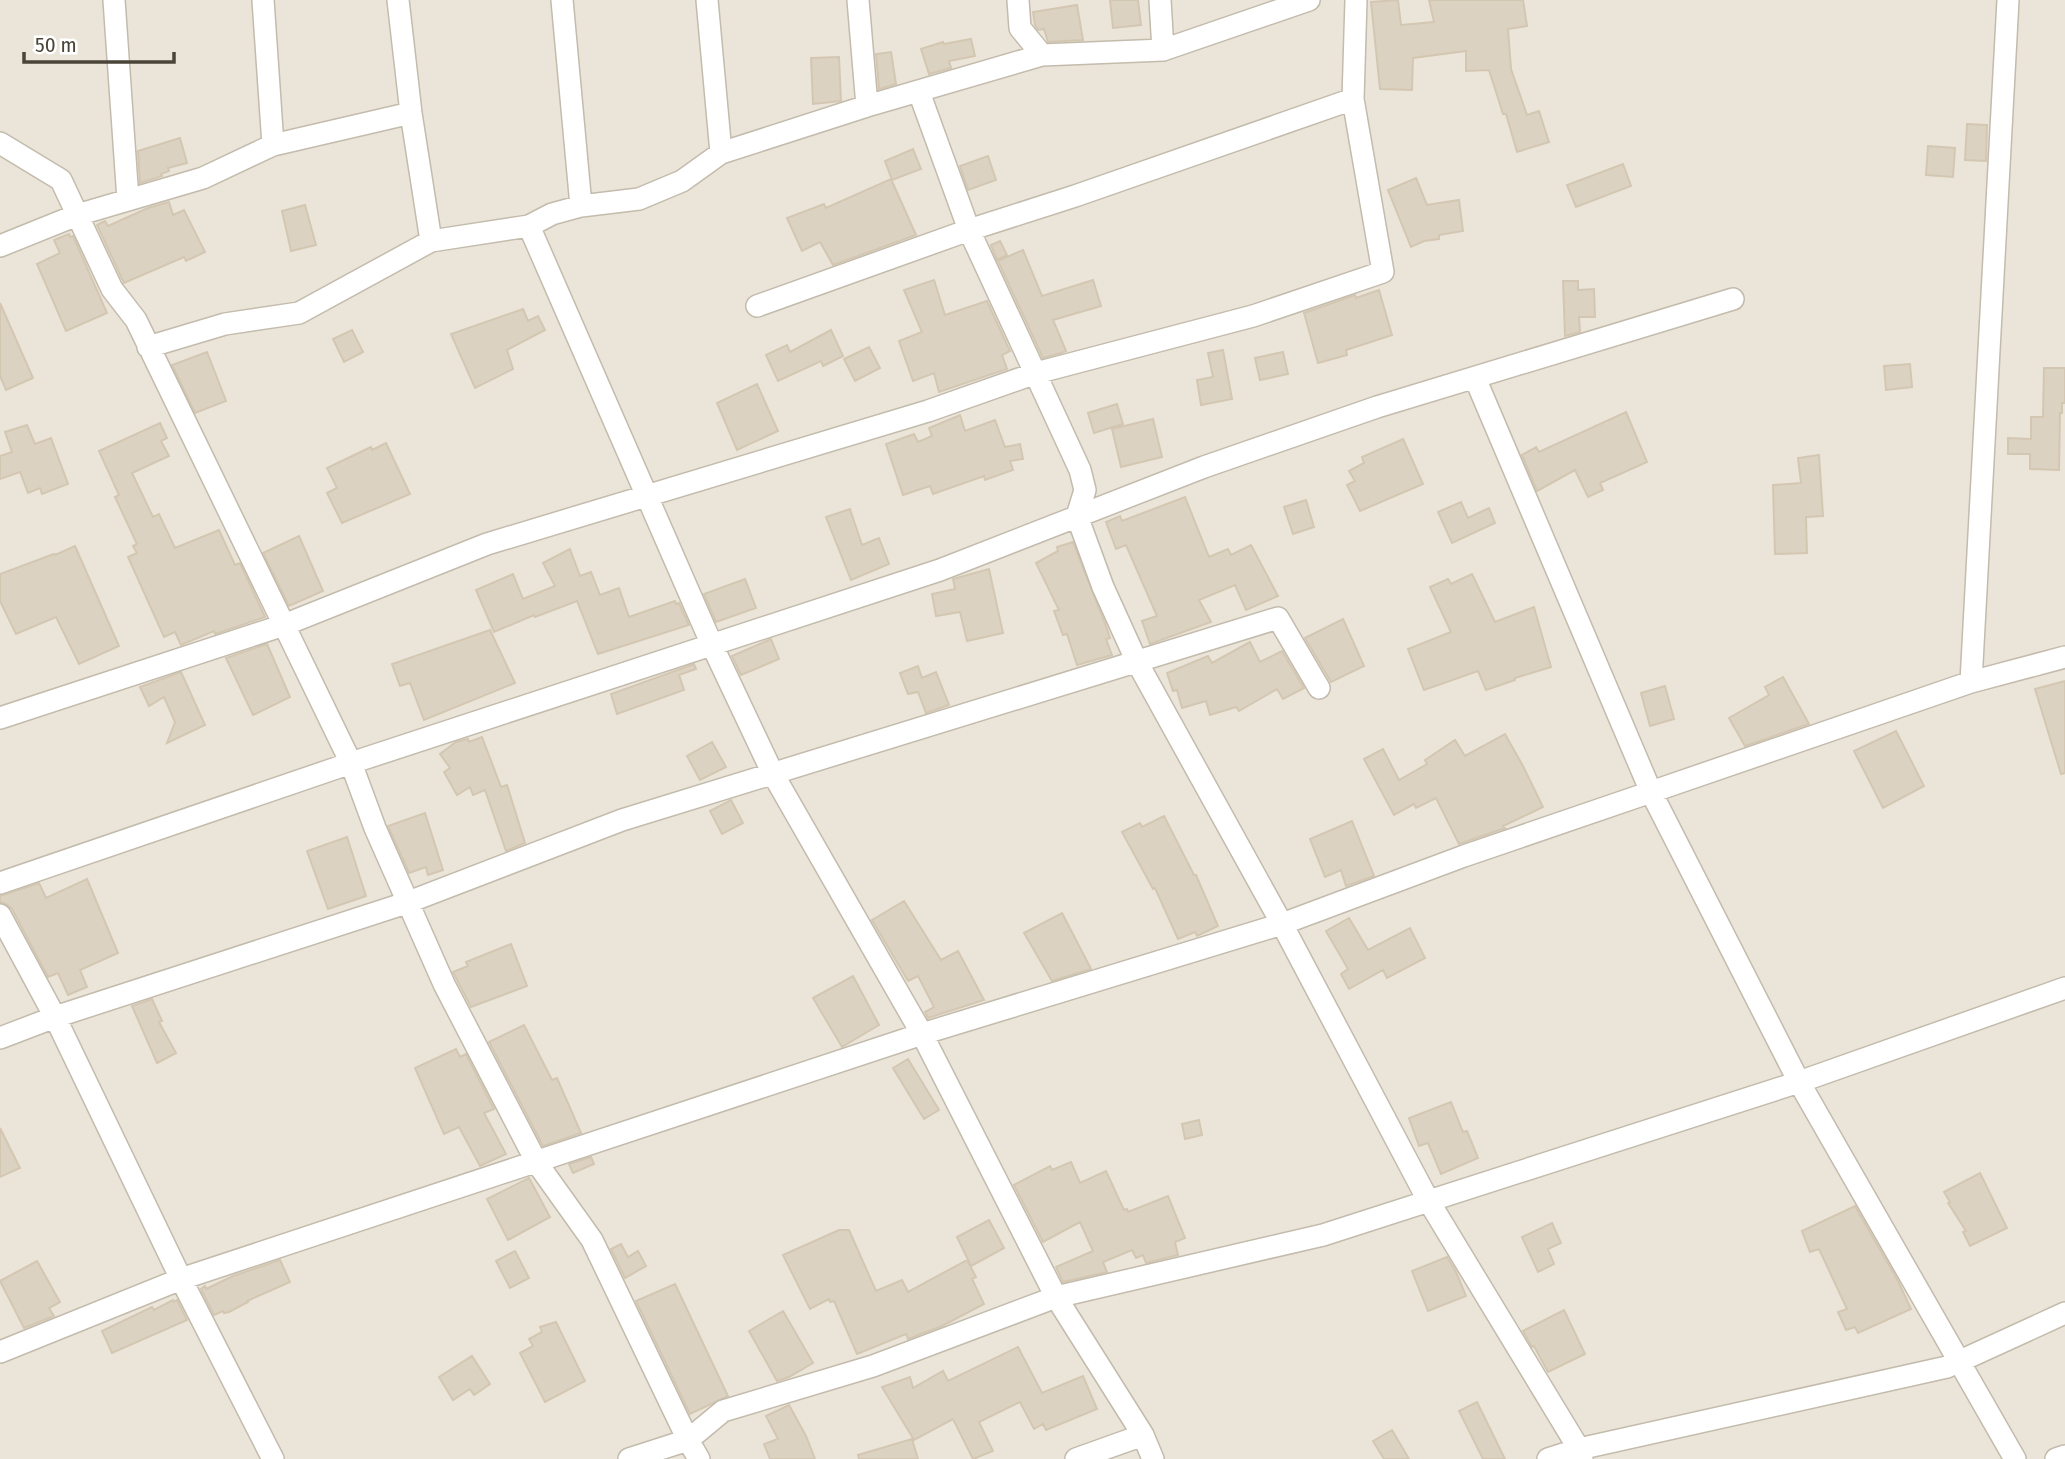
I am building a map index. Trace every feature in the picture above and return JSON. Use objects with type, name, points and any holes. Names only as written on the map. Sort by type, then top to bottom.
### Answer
[{"type":"street","points":[[114,0],[128,200]]},
{"type":"street","points":[[263,0],[273,145]]},
{"type":"street","points":[[398,0],[411,113],[431,242]]},
{"type":"street","points":[[562,0],[581,206]]},
{"type":"street","points":[[707,0],[721,153]]},
{"type":"street","points":[[858,0],[867,107]]},
{"type":"street","points":[[1018,0],[1020,28],[1042,55]]},
{"type":"street","points":[[1160,0],[1163,50]]},
{"type":"street","points":[[148,347],[225,324],[299,313],[431,242],[529,226],[552,214],[581,206],[639,199],[681,181],[721,153],[867,107],[1042,55],[1163,50],[1309,0]]},
{"type":"street","points":[[0,718],[284,625],[487,544],[928,411],[1035,373],[1253,316],[1383,272],[1353,99],[1356,0]]},
{"type":"street","points":[[1971,682],[2008,0]]},
{"type":"street","points":[[919,92],[969,230],[1083,481],[1085,489],[1077,516],[1103,587],[1137,662],[1282,923],[1428,1199],[1581,1454]]},
{"type":"street","points":[[757,306],[969,230],[1075,197],[1353,99]]},
{"type":"street","points":[[0,246],[77,215],[203,178],[273,145],[411,113]]},
{"type":"street","points":[[0,144],[61,180],[112,289],[136,320],[351,763],[406,903],[444,984],[537,1163],[592,1240],[699,1459]]},
{"type":"street","points":[[529,226],[712,645],[773,774],[922,1034],[1056,1297],[1143,1436],[1153,1459]]},
{"type":"street","points":[[0,883],[351,763],[981,555],[1204,467],[1377,407],[1733,299]]},
{"type":"street","points":[[1475,377],[1651,792],[1799,1082],[2015,1459]]},
{"type":"street","points":[[0,1038],[55,1017],[406,903],[622,820],[1278,618],[1320,688]]},
{"type":"street","points":[[0,1352],[181,1279],[922,1034],[1282,923],[1464,856],[1971,682],[2065,657]]},
{"type":"street","points":[[0,915],[55,1017],[181,1279],[273,1459]]},
{"type":"street","points":[[629,1459],[688,1440],[723,1411],[873,1366],[1056,1297],[1324,1235],[1428,1199],[1799,1082],[2065,988]]},
{"type":"street","points":[[1548,1459],[1581,1454],[1947,1367],[2065,1313]]},
{"type":"street","points":[[1076,1459],[1143,1436]]},
{"type":"street","points":[[2056,1459],[2065,1456]]},
{"type":"shaded area","points":[[0,0],[2065,0],[2065,1459],[0,1459]]},
{"type":"building","points":[[1110,0],[1138,0],[1141,25],[1113,28]]},
{"type":"building","points":[[1398,0],[1401,25],[1434,22],[1429,0],[1523,0],[1527,26],[1508,29],[1511,69],[1527,115],[1539,111],[1549,142],[1517,152],[1489,70],[1466,71],[1466,51],[1413,58],[1412,90],[1380,89],[1371,2]]},
{"type":"building","points":[[1077,5],[1083,40],[1048,42],[1044,29],[1038,30],[1035,25],[1033,12]]},
{"type":"building","points":[[971,39],[975,56],[949,61],[951,68],[929,74],[921,49],[943,42]]},
{"type":"building","points":[[891,52],[896,84],[879,89],[876,54]]},
{"type":"building","points":[[839,57],[841,101],[813,104],[811,58]]},
{"type":"building","points":[[1967,124],[1987,125],[1986,161],[1965,160]]},
{"type":"building","points":[[180,138],[187,163],[168,168],[169,171],[161,174],[162,176],[140,183],[138,151]]},
{"type":"building","points":[[1928,146],[1955,148],[1953,177],[1926,175]]},
{"type":"building","points":[[913,149],[921,169],[892,180],[885,161]]},
{"type":"building","points":[[988,156],[996,180],[968,190],[960,166]]},
{"type":"building","points":[[1623,164],[1631,186],[1576,207],[1567,185]]},
{"type":"building","points":[[1416,178],[1427,205],[1459,200],[1463,231],[1439,235],[1439,239],[1424,241],[1411,247],[1388,190]]},
{"type":"building","points":[[891,179],[916,235],[833,265],[820,242],[802,251],[787,218],[824,204],[826,208]]},
{"type":"building","points":[[169,202],[173,215],[184,210],[205,252],[186,261],[184,257],[124,283],[97,225],[105,221],[108,226],[148,208]]},
{"type":"building","points":[[305,205],[316,245],[291,251],[282,211]]},
{"type":"building","points":[[69,234],[70,237],[73,236],[107,313],[66,331],[37,264],[60,253],[54,240]]},
{"type":"building","points":[[1000,241],[1007,255],[997,260],[991,245]]},
{"type":"building","points":[[1023,250],[1042,296],[1093,280],[1101,306],[1053,320],[1066,351],[1043,358],[998,261]]},
{"type":"building","points":[[934,280],[945,315],[987,301],[1010,351],[1002,355],[1007,369],[939,392],[934,373],[913,381],[899,341],[922,332],[904,290]]},
{"type":"building","points":[[1563,281],[1578,281],[1578,290],[1594,289],[1595,317],[1579,317],[1580,332],[1565,336]]},
{"type":"building","points":[[1379,290],[1392,335],[1346,350],[1347,355],[1318,363],[1304,313],[1355,295],[1356,298]]},
{"type":"building","points":[[0,303],[33,378],[6,390],[0,376]]},
{"type":"building","points":[[523,309],[528,321],[538,316],[545,330],[507,350],[513,369],[475,388],[451,334]]},
{"type":"building","points":[[352,330],[363,352],[344,362],[333,339]]},
{"type":"building","points":[[831,330],[843,356],[823,366],[821,361],[778,381],[766,355],[787,345],[790,352]]},
{"type":"building","points":[[869,347],[880,368],[855,381],[844,359]]},
{"type":"building","points":[[1223,350],[1232,399],[1201,405],[1197,380],[1213,377],[1208,353]]},
{"type":"building","points":[[207,352],[226,401],[195,413],[172,365]]},
{"type":"building","points":[[1283,352],[1288,374],[1260,380],[1255,358]]},
{"type":"building","points":[[1910,364],[1912,387],[1886,390],[1884,366]]},
{"type":"building","points":[[2044,368],[2065,368],[2065,403],[2062,403],[2060,413],[2059,470],[2030,469],[2030,454],[2008,454],[2008,438],[2031,439],[2031,417],[2043,417]]},
{"type":"building","points":[[757,384],[778,431],[737,450],[717,403]]},
{"type":"building","points":[[1117,404],[1123,424],[1094,433],[1088,413]]},
{"type":"building","points":[[1626,412],[1647,462],[1600,483],[1603,490],[1588,497],[1575,470],[1537,491],[1522,455],[1536,447],[1539,452]]},
{"type":"building","points":[[960,415],[965,431],[995,420],[1005,447],[1020,444],[1023,459],[1010,461],[1013,470],[985,480],[984,476],[933,494],[930,486],[903,495],[886,444],[914,434],[918,442],[932,436],[929,428]]},
{"type":"building","points":[[1153,419],[1162,457],[1121,467],[1112,429]]},
{"type":"building","points":[[160,423],[167,438],[161,441],[169,456],[132,473],[153,517],[159,514],[175,548],[219,530],[235,565],[240,563],[265,617],[215,634],[214,631],[181,645],[175,632],[164,637],[128,557],[137,553],[133,546],[137,544],[115,497],[119,495],[99,451]]},
{"type":"building","points":[[27,425],[35,444],[51,438],[68,484],[42,494],[40,488],[28,493],[20,472],[0,479],[0,456],[12,452],[5,432]]},
{"type":"building","points":[[1403,439],[1423,484],[1360,511],[1347,485],[1355,481],[1349,471],[1364,463],[1362,457]]},
{"type":"building","points":[[386,443],[410,494],[342,523],[327,493],[337,488],[327,468],[371,447],[372,450]]},
{"type":"building","points":[[1819,455],[1823,516],[1806,517],[1807,553],[1775,554],[1773,485],[1801,483],[1798,458]]},
{"type":"building","points":[[1185,497],[1209,557],[1228,549],[1231,555],[1251,545],[1278,596],[1246,610],[1235,585],[1199,600],[1211,622],[1150,644],[1142,621],[1157,616],[1126,545],[1116,549],[1106,522],[1120,516],[1122,521]]},
{"type":"building","points":[[1306,500],[1314,527],[1293,534],[1284,507]]},
{"type":"building","points":[[1461,502],[1468,518],[1489,508],[1495,523],[1452,543],[1438,512]]},
{"type":"building","points":[[850,509],[862,545],[879,538],[889,564],[851,580],[826,517]]},
{"type":"building","points":[[299,536],[323,591],[289,606],[263,553]]},
{"type":"building","points":[[1073,542],[1106,626],[1110,638],[1106,639],[1112,655],[1077,665],[1067,634],[1063,635],[1054,611],[1059,610],[1036,563],[1058,551],[1057,547]]},
{"type":"building","points":[[75,546],[119,646],[79,664],[56,617],[16,634],[0,601],[0,574]]},
{"type":"building","points":[[570,549],[580,576],[591,572],[600,595],[619,588],[629,617],[675,601],[676,604],[679,603],[689,625],[598,654],[577,601],[494,632],[476,590],[513,574],[523,599],[555,586],[543,563]]},
{"type":"building","points":[[989,569],[1003,633],[967,641],[960,612],[936,616],[932,594],[955,589],[953,579]]},
{"type":"building","points":[[1472,574],[1495,622],[1534,607],[1551,667],[1486,690],[1478,671],[1424,690],[1408,649],[1451,632],[1430,587],[1448,579],[1451,584]]},
{"type":"building","points":[[745,579],[756,608],[716,622],[704,594]]},
{"type":"building","points":[[1343,619],[1364,666],[1331,682],[1305,638]]},
{"type":"building","points":[[490,630],[515,683],[424,720],[410,683],[400,686],[392,664]]},
{"type":"building","points":[[771,639],[779,659],[741,675],[732,656]]},
{"type":"building","points":[[1250,642],[1260,662],[1282,651],[1304,688],[1283,699],[1277,689],[1239,711],[1236,707],[1210,715],[1206,701],[1182,708],[1177,690],[1173,691],[1167,673],[1208,656],[1212,663]]},
{"type":"building","points":[[267,644],[290,697],[253,715],[226,658]]},
{"type":"building","points":[[694,664],[696,669],[679,675],[684,690],[617,714],[611,694]]},
{"type":"building","points":[[918,666],[922,678],[936,672],[949,705],[926,713],[918,692],[908,694],[900,673]]},
{"type":"building","points":[[181,672],[205,725],[167,743],[175,722],[164,697],[149,706],[140,687]]},
{"type":"building","points":[[1783,677],[1809,724],[1745,746],[1729,718],[1769,695],[1765,687]]},
{"type":"building","points":[[2065,681],[2065,773],[2061,774],[2035,689]]},
{"type":"building","points":[[1665,686],[1674,719],[1650,726],[1641,693]]},
{"type":"building","points":[[1896,731],[1924,786],[1883,808],[1854,751]]},
{"type":"building","points":[[1505,734],[1543,807],[1503,826],[1505,828],[1459,844],[1436,798],[1416,808],[1414,804],[1394,815],[1364,759],[1383,749],[1399,780],[1427,764],[1425,760],[1455,740],[1465,756]]},
{"type":"building","points":[[482,737],[501,787],[507,785],[525,843],[506,851],[485,790],[473,795],[470,787],[457,795],[444,772],[450,768],[440,754],[456,742],[468,739],[469,742]]},
{"type":"building","points":[[712,742],[726,767],[700,780],[687,756]]},
{"type":"building","points":[[731,800],[743,823],[722,834],[710,811]]},
{"type":"building","points":[[425,813],[443,870],[428,875],[426,867],[409,873],[388,826]]},
{"type":"building","points":[[1164,816],[1196,875],[1218,926],[1197,936],[1195,932],[1178,939],[1155,888],[1153,889],[1122,832],[1140,823],[1142,827]]},
{"type":"building","points":[[1352,821],[1374,876],[1346,886],[1341,870],[1325,877],[1310,839]]},
{"type":"building","points":[[347,837],[366,896],[328,909],[307,851]]},
{"type":"building","points":[[87,879],[118,953],[80,970],[87,987],[68,995],[58,973],[48,977],[12,909],[0,902],[0,896],[39,883],[46,898]]},
{"type":"building","points":[[904,901],[941,960],[958,951],[984,1000],[928,1018],[925,1012],[934,1007],[918,976],[908,981],[872,920]]},
{"type":"building","points":[[1062,913],[1091,969],[1052,981],[1024,933]]},
{"type":"building","points":[[1349,918],[1368,950],[1410,928],[1425,958],[1387,978],[1383,970],[1349,989],[1341,974],[1348,969],[1326,931]]},
{"type":"building","points":[[511,944],[527,986],[471,1007],[453,972],[468,966],[466,962]]},
{"type":"building","points":[[853,976],[879,1025],[842,1047],[813,998]]},
{"type":"building","points":[[152,999],[162,1021],[159,1022],[176,1053],[157,1063],[132,1006]]},
{"type":"building","points":[[524,1025],[552,1080],[557,1078],[581,1133],[543,1146],[489,1042]]},
{"type":"building","points":[[456,1049],[460,1057],[466,1054],[494,1109],[484,1113],[506,1154],[480,1166],[459,1127],[444,1134],[415,1068]]},
{"type":"building","points":[[908,1059],[939,1110],[924,1119],[893,1068]]},
{"type":"building","points":[[1451,1102],[1463,1132],[1467,1131],[1478,1158],[1441,1174],[1428,1143],[1419,1146],[1409,1118]]},
{"type":"building","points":[[1199,1120],[1202,1135],[1185,1139],[1182,1124]]},
{"type":"building","points":[[0,1128],[20,1168],[0,1177]]},
{"type":"building","points":[[591,1157],[594,1164],[573,1173],[569,1164]]},
{"type":"building","points":[[1071,1162],[1080,1183],[1106,1171],[1124,1210],[1127,1209],[1128,1212],[1168,1196],[1185,1238],[1175,1242],[1178,1255],[1146,1263],[1143,1255],[1136,1258],[1132,1250],[1103,1262],[1107,1272],[1063,1282],[1056,1267],[1093,1251],[1080,1222],[1043,1242],[1014,1185],[1050,1166],[1052,1170]]},
{"type":"building","points":[[1980,1173],[2007,1228],[1970,1246],[1963,1232],[1966,1231],[1944,1192]]},
{"type":"building","points":[[529,1178],[550,1217],[508,1240],[487,1199]]},
{"type":"building","points":[[1855,1206],[1911,1309],[1858,1333],[1855,1327],[1846,1330],[1838,1312],[1847,1309],[1819,1249],[1810,1252],[1802,1231]]},
{"type":"building","points":[[989,1220],[1004,1248],[971,1266],[957,1237]]},
{"type":"building","points":[[1552,1223],[1561,1243],[1548,1249],[1554,1264],[1538,1272],[1522,1237]]},
{"type":"building","points":[[839,1230],[849,1230],[876,1291],[902,1280],[908,1292],[967,1260],[976,1277],[972,1279],[984,1304],[942,1326],[908,1339],[906,1334],[857,1354],[834,1301],[830,1302],[829,1299],[810,1309],[783,1255]]},
{"type":"building","points":[[621,1244],[628,1257],[638,1251],[646,1266],[625,1278],[611,1249]]},
{"type":"building","points":[[515,1251],[529,1278],[510,1288],[496,1261]]},
{"type":"building","points":[[1447,1257],[1466,1296],[1428,1311],[1412,1271]]},
{"type":"building","points":[[280,1260],[290,1282],[229,1312],[223,1311],[214,1315],[201,1289]]},
{"type":"building","points":[[37,1261],[60,1302],[49,1308],[54,1316],[24,1328],[0,1281]]},
{"type":"building","points":[[675,1284],[728,1396],[690,1414],[636,1301]]},
{"type":"building","points":[[177,1300],[187,1320],[112,1353],[102,1331]]},
{"type":"building","points":[[1564,1310],[1585,1354],[1548,1372],[1523,1331]]},
{"type":"building","points":[[783,1311],[813,1363],[777,1381],[749,1331]]},
{"type":"building","points":[[556,1322],[585,1381],[545,1402],[520,1353],[533,1346],[529,1339],[542,1332],[540,1327]]},
{"type":"building","points":[[1018,1347],[1042,1393],[1083,1376],[1097,1409],[1046,1430],[1043,1424],[1034,1429],[1020,1402],[979,1422],[993,1451],[973,1459],[953,1419],[914,1440],[882,1387],[910,1377],[913,1388],[943,1371],[948,1381]]},
{"type":"building","points":[[472,1356],[490,1384],[474,1395],[470,1389],[453,1400],[439,1377]]},
{"type":"building","points":[[1477,1402],[1505,1459],[1483,1459],[1459,1411]]},
{"type":"building","points":[[789,1405],[815,1459],[770,1459],[764,1444],[778,1439],[766,1416]]},
{"type":"building","points":[[1392,1430],[1409,1459],[1384,1459],[1373,1441]]},
{"type":"building","points":[[912,1439],[918,1459],[859,1459],[858,1455]]}]
